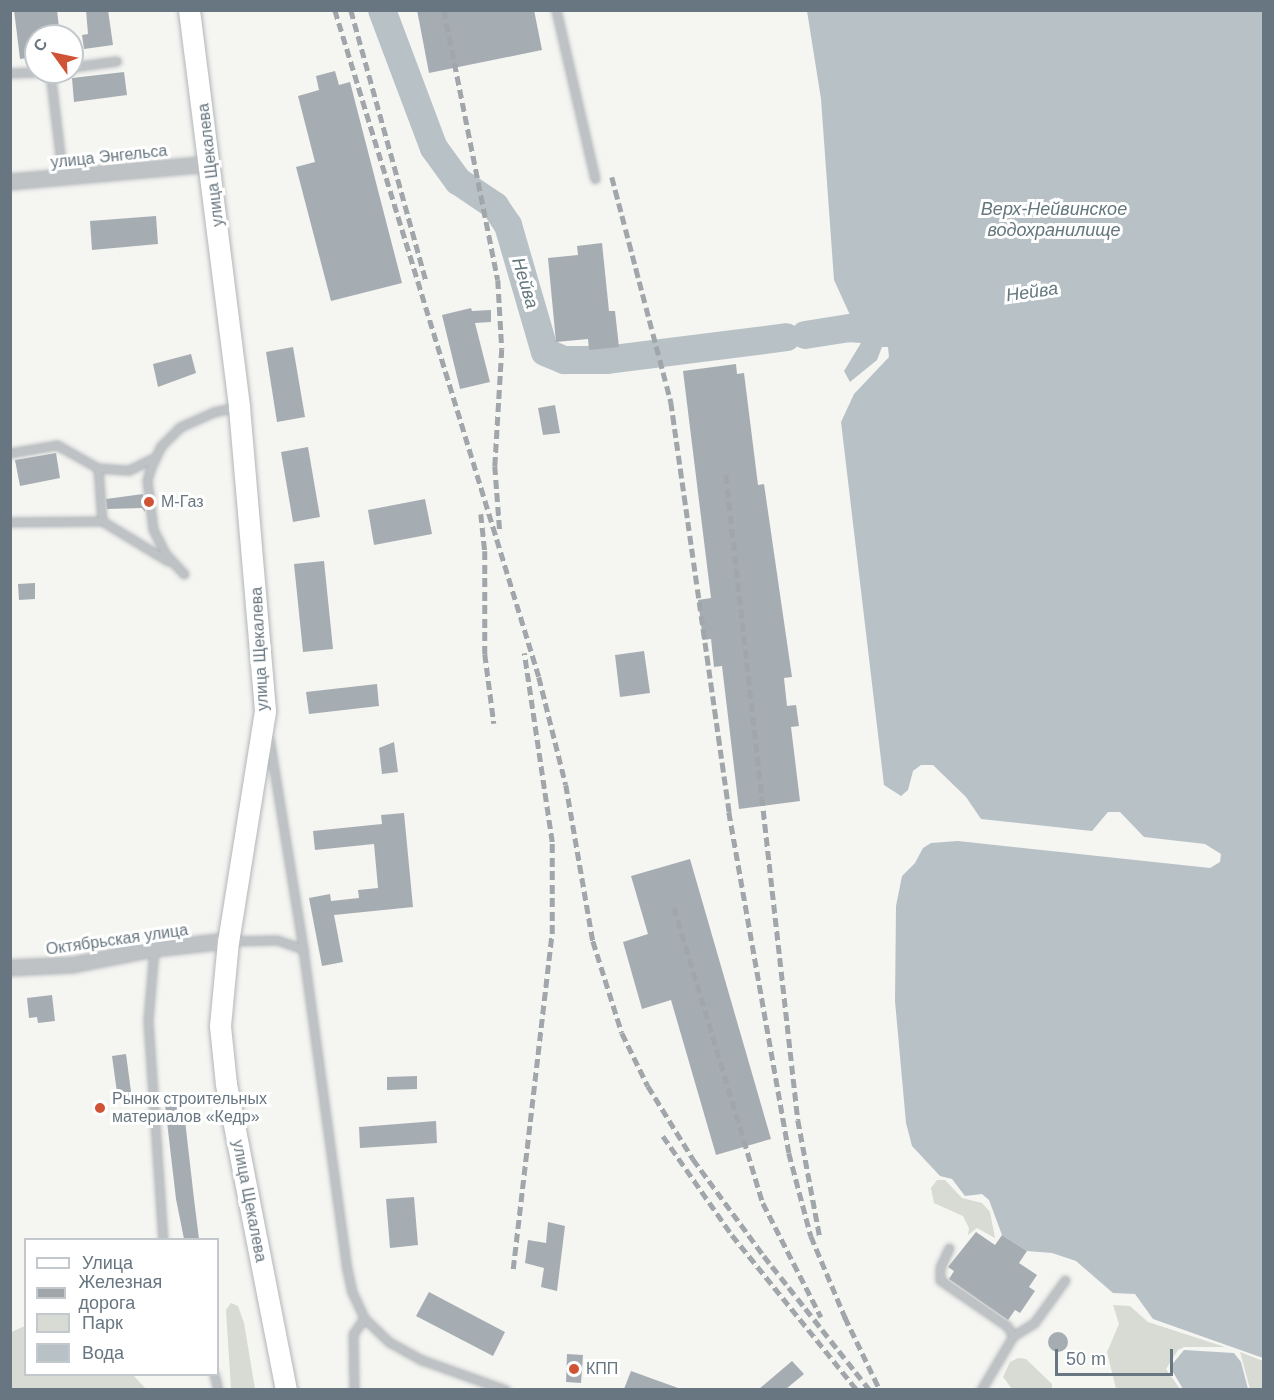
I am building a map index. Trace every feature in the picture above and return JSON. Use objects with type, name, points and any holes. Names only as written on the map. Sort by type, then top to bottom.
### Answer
[{"type":"main road","name":"улица Щекалева","points":[[189,10],[211,164],[239,407],[265,711],[228,941],[220,1026],[226,1084],[286,1389]]},
{"type":"street","name":"улица Энгельса","points":[[10,182],[211,164]]},
{"type":"street","name":"Октябрьская улица","points":[[10,969],[83,964],[154,950],[228,941]]},
{"type":"lane","points":[[556,10],[595,179]]},
{"type":"lane","points":[[84,65],[117,61]]},
{"type":"lane","points":[[51,84],[63,179]]},
{"type":"lane","points":[[184,574],[157,540],[150,516],[147,480],[154,458],[180,428],[213,412],[239,407]]},
{"type":"lane","points":[[10,453],[57,445],[98,468],[129,470],[154,458]]},
{"type":"lane","points":[[98,468],[102,521]]},
{"type":"lane","points":[[10,522],[102,521],[175,565]]},
{"type":"lane","points":[[265,711],[303,949],[352,1292],[364,1318],[389,1342],[422,1360],[506,1389]]},
{"type":"lane","points":[[228,941],[277,940],[303,949]]},
{"type":"lane","points":[[154,950],[148,1021],[163,1238]]},
{"type":"lane","points":[[949,1248],[940,1267],[940,1280],[1007,1326],[1013,1336]]},
{"type":"lane","points":[[981,1389],[1013,1336],[1034,1323],[1065,1280]]},
{"type":"lane","points":[[354,1389],[353,1334],[364,1318]]},
{"type":"green space","points":[[937,1180],[945,1180],[962,1198],[982,1203],[990,1212],[995,1238],[977,1228],[968,1235],[969,1228],[963,1216],[934,1203],[931,1188]]},
{"type":"green space","points":[[231,1303],[238,1306],[244,1323],[255,1389],[231,1389],[226,1310]]},
{"type":"green space","points":[[1113,1305],[1130,1306],[1148,1322],[1225,1347],[1184,1347],[1178,1350],[1166,1369],[1180,1389],[1116,1389],[1107,1352],[1119,1324]]},
{"type":"green space","points":[[24,1326],[24,1376],[134,1376],[146,1389],[11,1389],[11,1332]]},
{"type":"green space","points":[[1240,1352],[1263,1361],[1263,1389],[1250,1389]]},
{"type":"green space","points":[[1018,1358],[1026,1359],[1052,1384],[1052,1389],[1012,1389],[1003,1377],[1010,1362]]},
{"type":"water","name":"Верх-Нейвинское водохранилище","points":[[807,11],[1263,11],[1263,1358],[1153,1319],[1135,1294],[1113,1293],[1076,1261],[1052,1253],[1027,1251],[1002,1235],[989,1200],[982,1194],[965,1196],[952,1179],[940,1176],[912,1146],[906,1123],[895,1001],[896,906],[902,876],[915,863],[923,848],[931,843],[958,841],[1210,868],[1220,862],[1221,854],[1205,844],[1144,837],[1120,812],[1108,812],[1092,831],[981,819],[966,797],[933,765],[921,765],[913,771],[908,790],[901,796],[884,785],[841,422],[854,394],[889,357],[888,347],[882,347],[877,360],[850,382],[844,371],[861,343],[831,341],[830,319],[850,315],[834,280],[821,99]]},
{"type":"water","points":[[1184,1350],[1234,1353],[1241,1362],[1248,1389],[1183,1389],[1170,1367]]},
{"type":"building","points":[[14,10],[57,10],[59,24],[24,24],[24,58],[20,59]]},
{"type":"building","points":[[86,10],[108,10],[113,45],[84,49],[84,35],[88,34]]},
{"type":"building","points":[[417,10],[534,10],[542,50],[429,73]]},
{"type":"building","points":[[335,71],[339,85],[350,82],[402,283],[331,301],[296,167],[315,162],[298,96],[319,90],[316,76]]},
{"type":"building","points":[[124,72],[127,95],[74,102],[72,84],[84,84],[84,77]]},
{"type":"building","points":[[156,216],[158,244],[92,250],[90,221]]},
{"type":"building","points":[[602,243],[609,311],[615,311],[619,347],[589,350],[588,339],[556,342],[548,258],[578,255],[577,246]]},
{"type":"building","points":[[471,308],[472,311],[491,310],[491,322],[475,323],[490,382],[460,389],[442,315]]},
{"type":"building","points":[[293,347],[305,417],[277,422],[266,352]]},
{"type":"building","points":[[191,354],[196,373],[158,387],[153,364]]},
{"type":"building","points":[[736,364],[737,374],[744,373],[758,485],[764,484],[792,677],[784,678],[787,706],[796,705],[799,726],[791,727],[800,801],[739,809],[722,666],[714,667],[711,639],[703,640],[698,600],[711,598],[683,371]]},
{"type":"building","points":[[555,405],[560,433],[543,435],[538,408]]},
{"type":"building","points":[[308,447],[320,517],[293,522],[281,452]]},
{"type":"building","points":[[56,453],[60,478],[20,486],[15,460]]},
{"type":"building","points":[[143,494],[145,512],[142,508],[107,509],[106,499]]},
{"type":"building","points":[[425,499],[432,534],[374,545],[368,510]]},
{"type":"building","points":[[324,561],[333,649],[303,652],[294,564]]},
{"type":"building","points":[[35,583],[35,599],[19,600],[18,584]]},
{"type":"building","points":[[644,651],[650,693],[620,697],[615,655]]},
{"type":"building","points":[[377,684],[379,706],[309,714],[306,692]]},
{"type":"building","points":[[394,742],[398,772],[382,774],[379,748]]},
{"type":"building","points":[[404,813],[413,907],[334,915],[343,962],[322,966],[309,898],[330,894],[331,901],[359,898],[358,890],[378,888],[374,844],[315,850],[313,831],[382,824],[381,815]]},
{"type":"building","points":[[690,859],[771,1139],[716,1155],[671,1000],[642,1009],[623,942],[648,934],[631,876]]},
{"type":"building","points":[[52,995],[55,1021],[38,1023],[37,1017],[29,1018],[27,998]]},
{"type":"building","points":[[126,1054],[132,1099],[118,1100],[112,1056]]},
{"type":"building","points":[[417,1076],[417,1089],[387,1090],[387,1077]]},
{"type":"building","points":[[182,1094],[199,1238],[184,1238],[176,1199],[164,1096]]},
{"type":"building","points":[[436,1121],[437,1143],[360,1148],[359,1127]]},
{"type":"building","points":[[414,1197],[418,1245],[390,1248],[386,1199]]},
{"type":"building","points":[[548,1222],[565,1226],[557,1291],[541,1287],[544,1268],[525,1263],[528,1240],[546,1243]]},
{"type":"building","points":[[976,1232],[995,1245],[1002,1235],[1027,1251],[1019,1263],[1037,1275],[1029,1287],[1035,1291],[1020,1313],[1015,1310],[1008,1320],[949,1279],[954,1271],[948,1267]]},
{"type":"building","points":[[429,1292],[505,1332],[493,1356],[416,1316]]},
{"type":"building","points":[[1058,1332],[1065,1335],[1068,1342],[1065,1349],[1058,1352],[1051,1349],[1048,1342],[1051,1335]]},
{"type":"building","name":"КПП","points":[[567,1354],[583,1355],[581,1383],[566,1382]]},
{"type":"building","points":[[792,1361],[804,1374],[786,1389],[759,1389]]},
{"type":"building","points":[[631,1371],[678,1388],[678,1389],[624,1389]]},
{"type":"waterway","name":"Нейва","points":[[382,10],[434,148],[458,181],[495,206],[508,225],[545,352],[564,360],[606,360],[787,337]]},
{"type":"waterway","name":"Нейва","points":[[805,335],[869,325]]},
{"type":"railway","points":[[335,10],[539,677],[566,785],[593,941],[622,1033],[648,1086],[693,1159],[764,1256],[870,1390]]},
{"type":"railway","points":[[351,10],[426,281]]},
{"type":"railway","points":[[444,10],[498,280],[502,349],[495,466],[500,532]]},
{"type":"railway","points":[[612,177],[671,402],[729,812],[789,1153],[811,1236],[848,1324]]},
{"type":"railway","points":[[726,475],[798,1120],[820,1237]]},
{"type":"railway","points":[[481,514],[485,551],[485,654],[494,723]]},
{"type":"railway","points":[[513,1269],[552,934],[552,842],[524,653]]},
{"type":"railway","points":[[674,907],[763,1203],[821,1317]]},
{"type":"railway","points":[[663,1136],[732,1235],[857,1390]]},
{"type":"railway","points":[[845,1317],[880,1390]]},
{"type":"place","name":"М-Газ","points":[[149,502]]},
{"type":"place","name":"Рынок строительных материалов «Кедр»","points":[[100,1108]]},
{"type":"place","name":"КПП","points":[[574,1369]]}]
